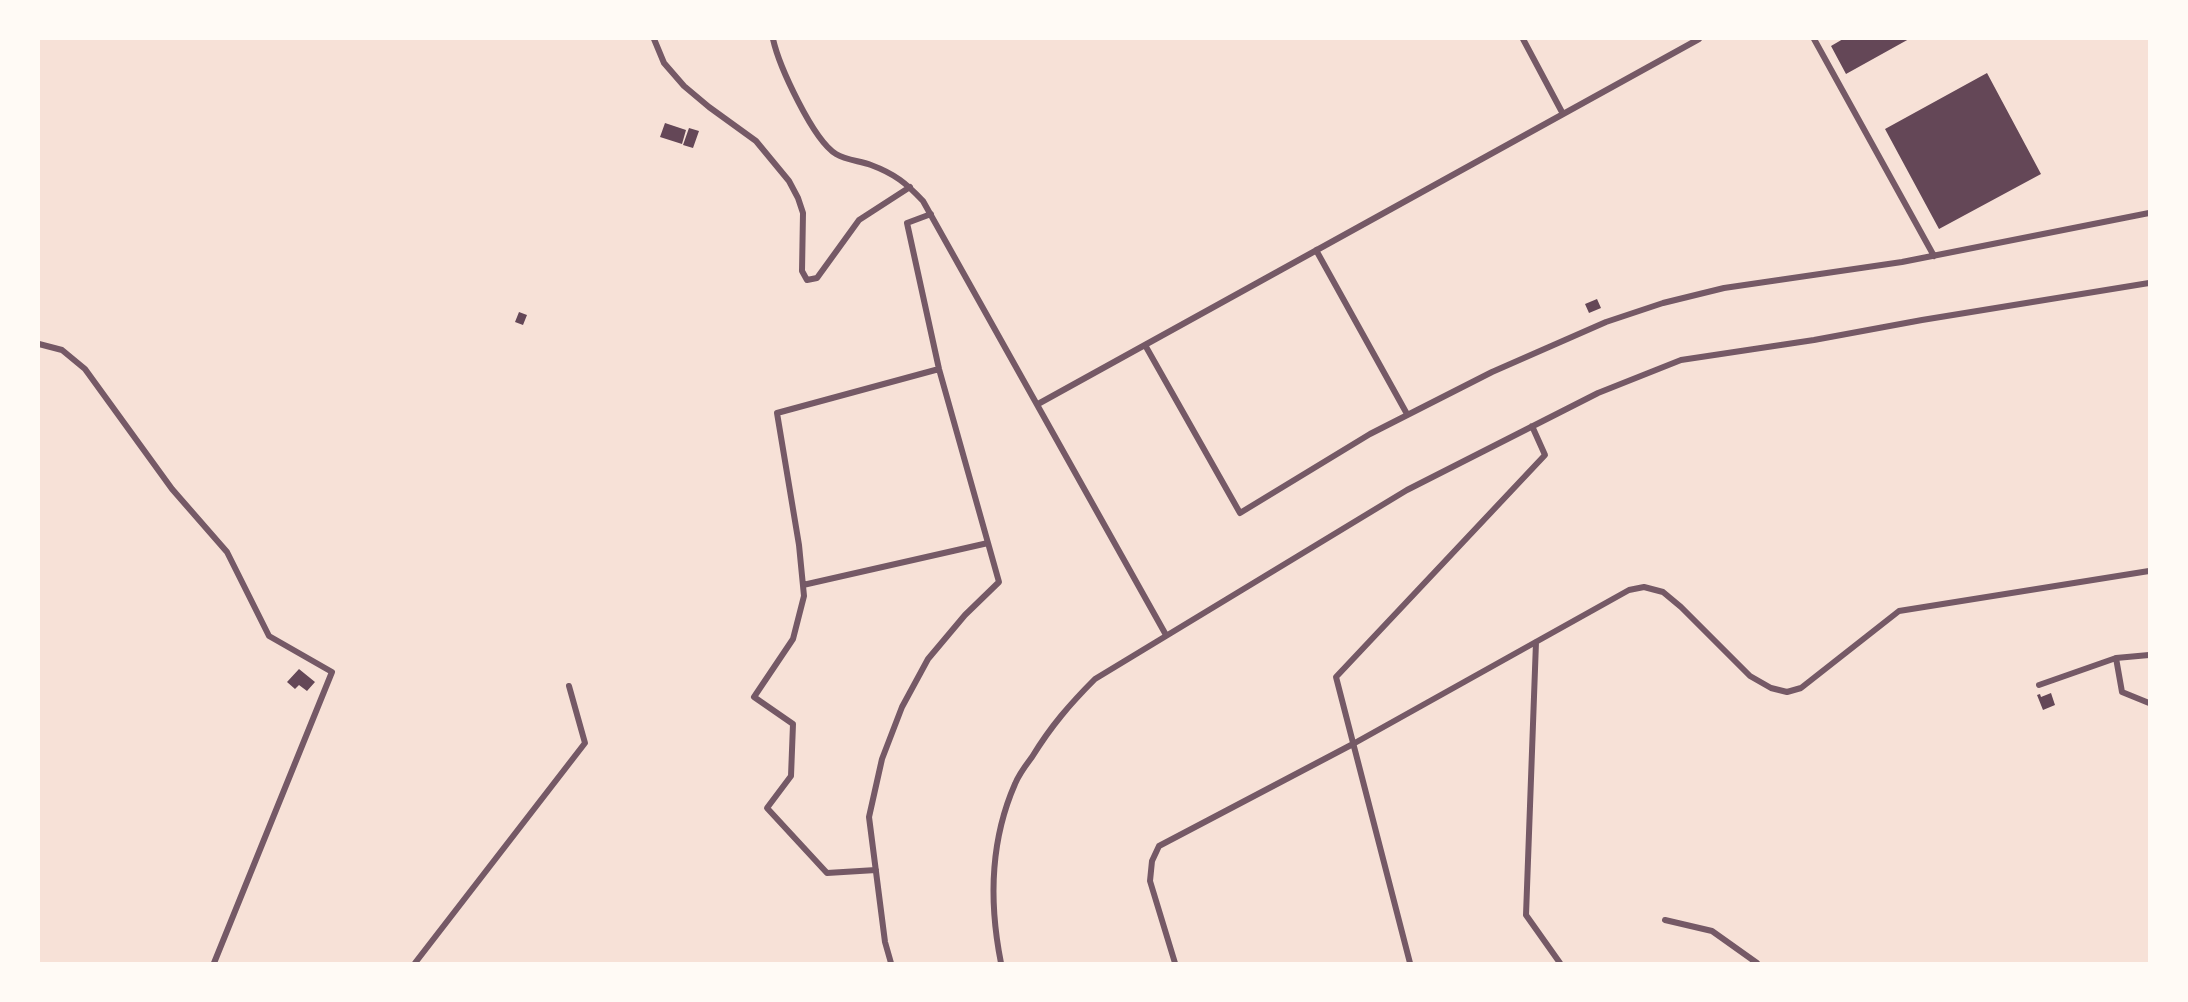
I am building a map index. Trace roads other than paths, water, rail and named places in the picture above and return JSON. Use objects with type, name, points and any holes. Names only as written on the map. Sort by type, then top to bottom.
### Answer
[{"type":"street","points":[[654,39],[664,63],[684,86],[756,141],[789,181],[803,213],[802,271],[807,280],[817,278],[859,220],[910,188]]},
{"type":"street","points":[[773,39],[788,82],[826,146],[837,155],[872,166],[903,180],[923,201],[1167,635]]},
{"type":"street","points":[[1524,39],[1563,114]]},
{"type":"street","points":[[1038,404],[1699,39]]},
{"type":"street","points":[[1814,39],[1934,256]]},
{"type":"street","points":[[1146,345],[1240,513],[1407,414],[1549,345],[1606,322],[1663,303],[1724,288],[1934,256],[2149,213]]},
{"type":"street","points":[[891,963],[885,942],[869,817],[882,759],[902,707],[928,659],[965,615],[999,582],[939,369],[907,223],[931,214]]},
{"type":"street","points":[[1316,250],[1407,414]]},
{"type":"street","points":[[1001,963],[994,930],[993,896],[996,853],[1004,815],[1016,782],[1064,711],[1095,679],[1407,489],[1598,393],[1681,360],[1814,340],[2149,283]]},
{"type":"street","points":[[39,344],[62,350],[85,369],[172,489],[226,552],[269,636],[332,672],[214,963]]},
{"type":"street","points":[[876,870],[827,873],[766,808],[791,776],[793,724],[754,698],[793,639],[804,596],[799,545],[777,413],[939,369]]},
{"type":"street","points":[[1410,963],[1336,677],[1545,455],[1532,426]]},
{"type":"street","points":[[803,585],[988,543]]},
{"type":"street","points":[[1175,963],[1150,881],[1152,861],[1159,846],[1353,744],[1629,590],[1644,587],[1662,592],[1682,607],[1749,676],[1771,688],[1787,692],[1801,688],[1899,611],[2149,571]]},
{"type":"street","points":[[1536,642],[1526,915],[1560,963]]},
{"type":"street","points":[[2039,685],[2116,658],[2149,655]]},
{"type":"street","points":[[2116,658],[2122,692],[2149,703]]},
{"type":"street","points":[[415,963],[585,743],[569,686]]},
{"type":"street","points":[[1665,920],[1712,931],[1757,963]]}]
